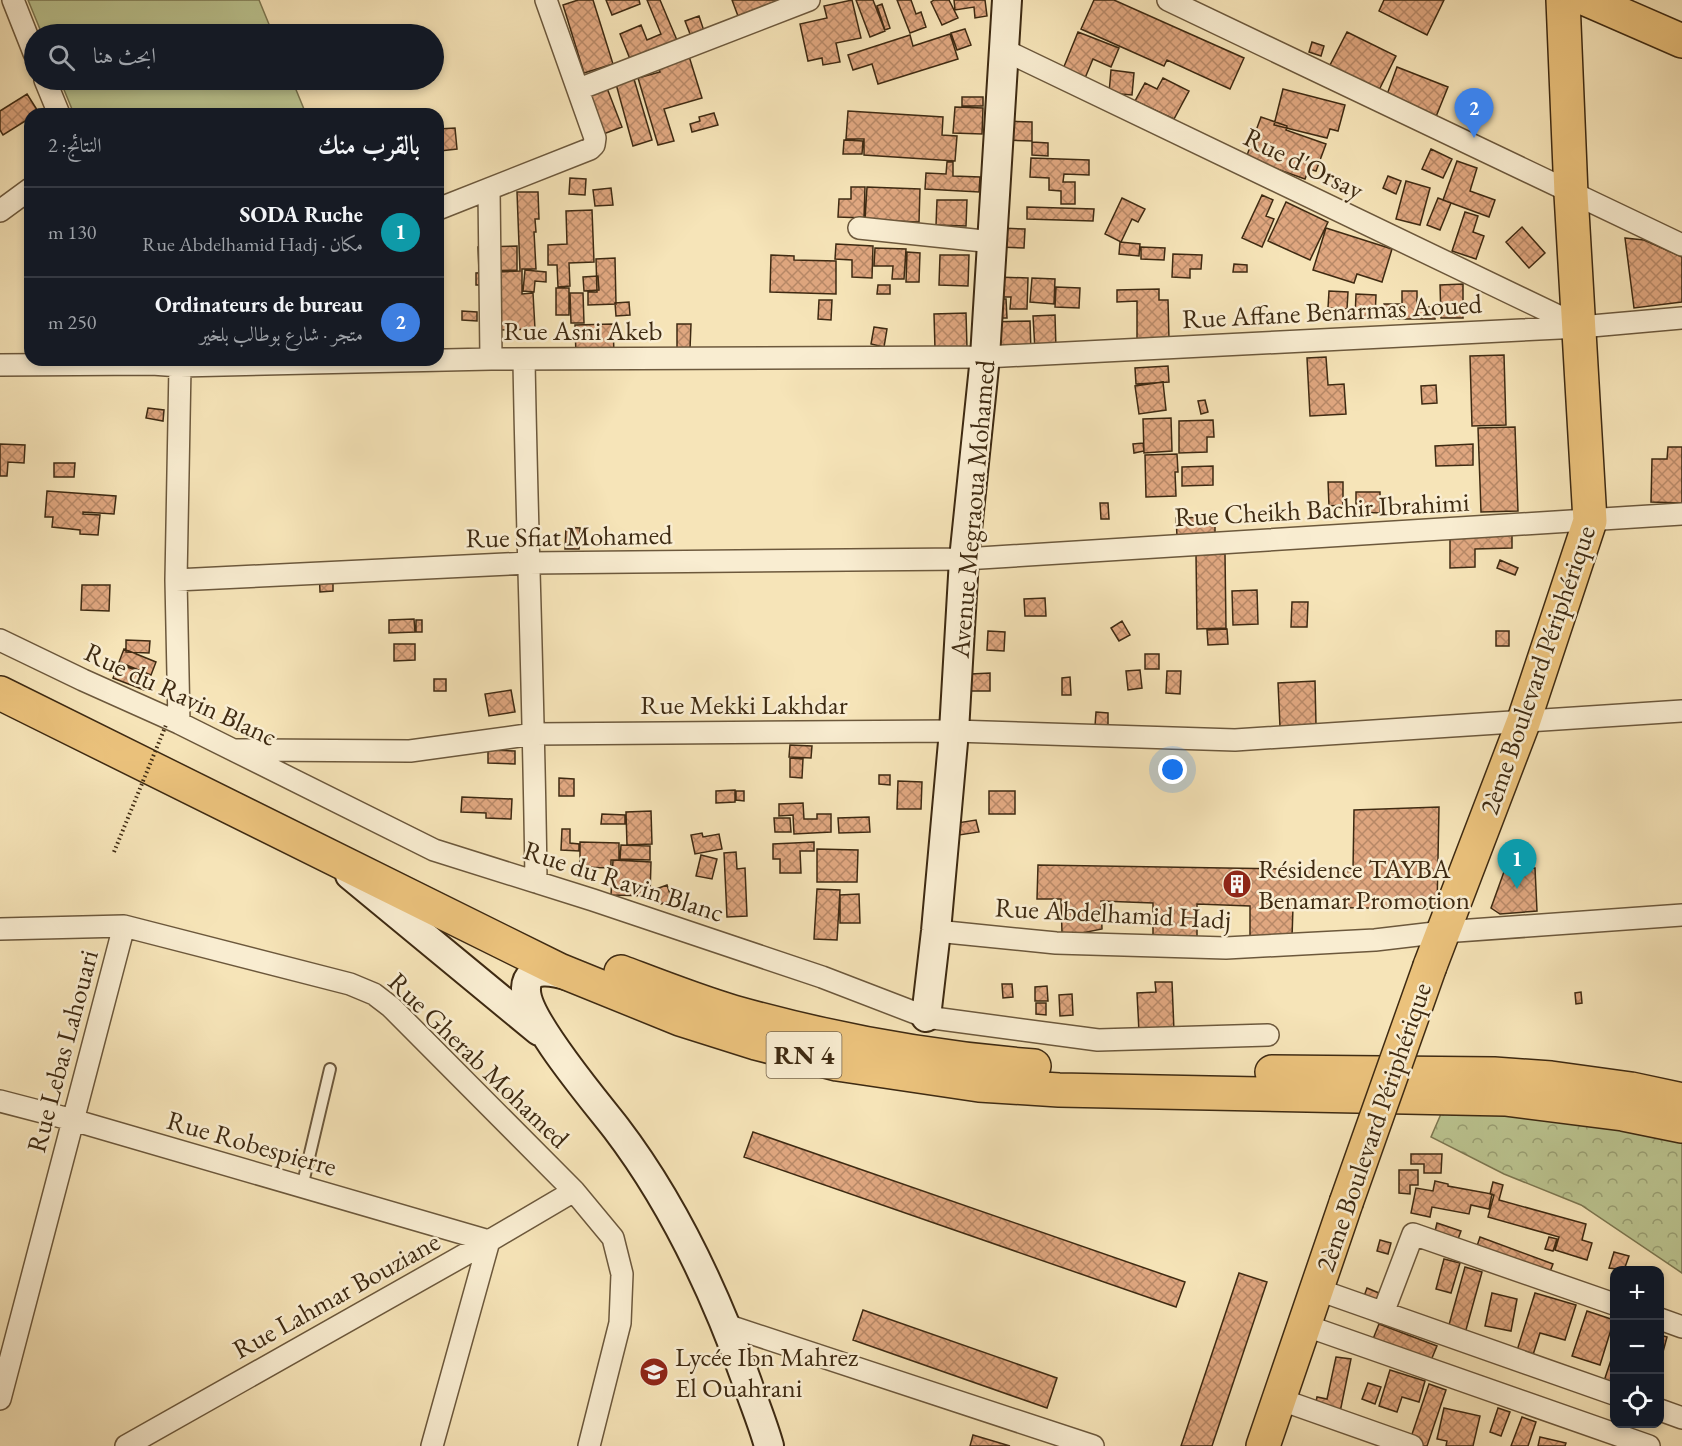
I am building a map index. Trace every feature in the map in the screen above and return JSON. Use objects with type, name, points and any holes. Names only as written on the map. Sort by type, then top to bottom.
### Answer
[{"type":"main road","name":"2ème Boulevard Périphérique","points":[[1263,1446],[1430,966],[1523,723],[1590,521],[1571,194],[1563,0]]},
{"type":"main road","points":[[1588,0],[1682,41]]},
{"type":"main road","name":"RN 4","points":[[0,669],[578,956],[731,1011],[811,1032],[898,1050],[1016,1065],[1152,1071],[1494,1074],[1551,1077],[1631,1089],[1682,1100]]},
{"type":"main road","name":"RN 4","points":[[0,693],[575,977],[680,1019],[756,1043],[837,1064],[978,1085],[1059,1090],[1505,1099],[1623,1114],[1682,1126]]},
{"type":"street","points":[[13,0],[24,28]]},
{"type":"street","points":[[444,207],[590,149],[594,145],[595,138],[579,89],[546,0]]},
{"type":"street","name":"Avenue Megraoua Mohamed","points":[[926,1017],[954,731],[964,559],[986,357],[1007,0]]},
{"type":"street","points":[[1168,0],[1682,245]]},
{"type":"street","points":[[579,89],[803,1]]},
{"type":"street","name":"Rue d'Orsay","points":[[1004,50],[1580,327]]},
{"type":"street","points":[[49,90],[57,108]]},
{"type":"street","points":[[489,189],[490,359]]},
{"type":"street","points":[[0,211],[24,193]]},
{"type":"street","points":[[859,228],[993,242]]},
{"type":"street","name":"Rue Affane Benarmas Aoued","points":[[986,357],[1580,327],[1682,318]]},
{"type":"street","name":"Rue Asni Akeb","points":[[444,360],[986,357]]},
{"type":"street","points":[[524,360],[536,882]]},
{"type":"street","name":"Rue Asni Akeb","points":[[0,365],[24,365]]},
{"type":"street","points":[[173,724],[180,366]]},
{"type":"street","name":"Rue Cheikh Bachir Ibrahimi","points":[[964,559],[1682,514]]},
{"type":"street","name":"Rue Sfiat Mohamed","points":[[176,580],[528,563],[964,559]]},
{"type":"street","name":"Rue du Ravin Blanc","points":[[0,640],[173,724],[236,750],[434,850],[811,973],[926,1017],[1098,1040],[1268,1035]]},
{"type":"street","name":"Rue Mekki Lakhdar","points":[[236,750],[410,751],[534,734],[954,731],[1235,740],[1682,711]]},
{"type":"street","points":[[326,855],[546,1036]]},
{"type":"street","name":"Rue Abdelhamid Hadj","points":[[936,931],[1056,943],[1226,948],[1384,939],[1443,932],[1682,915]]},
{"type":"street","name":"Rue Gherab Mohamed","points":[[0,929],[124,926],[350,984],[374,994],[391,1007],[574,1191],[613,1238],[622,1274],[620,1323],[589,1446]]},
{"type":"street","name":"Rue Lebas Lahouari","points":[[0,1399],[124,926]]},
{"type":"street","points":[[575,977],[543,971],[533,974],[527,982],[526,995],[546,1036],[637,1155],[671,1212],[726,1325],[769,1446]]},
{"type":"street","name":"Rue Robespierre","points":[[0,1101],[73,1120],[489,1241]]},
{"type":"street","name":"Rue Lahmar Bouziane","points":[[126,1446],[574,1191]]},
{"type":"street","points":[[1383,1313],[1413,1234],[1610,1303]]},
{"type":"street","points":[[432,1446],[489,1241]]},
{"type":"street","points":[[1316,1289],[1610,1393]]},
{"type":"street","points":[[1662,1320],[1682,1327]]},
{"type":"street","points":[[726,1325],[1093,1446]]},
{"type":"street","points":[[1304,1325],[1649,1446]]},
{"type":"street","points":[[1279,1399],[1412,1446]]},
{"type":"street","points":[[1664,1412],[1682,1418]]},
{"type":"lane","points":[[302,1187],[330,1069]]},
{"type":"path","points":[[114,852],[173,724]]},
{"type":"green space","points":[[28,0],[259,0],[269,24],[38,24]]},
{"type":"green space","points":[[64,90],[296,90],[304,108],[72,108]]},
{"type":"green space","points":[[1444,1107],[1682,1138],[1682,1273],[1581,1205],[1504,1174],[1431,1137]]},
{"type":"building","points":[[578,0],[593,0],[613,64],[584,73],[563,5]]},
{"type":"building","points":[[606,0],[639,0],[640,4],[612,15]]},
{"type":"building","points":[[647,0],[660,0],[679,45],[630,59],[620,34],[641,25],[647,40],[661,34]]},
{"type":"building","points":[[732,0],[777,0],[777,1],[738,16]]},
{"type":"building","points":[[852,0],[861,38],[836,43],[840,62],[823,65],[822,58],[808,61],[800,24],[827,18],[824,6]]},
{"type":"building","points":[[856,0],[873,0],[885,31],[870,37]]},
{"type":"building","points":[[897,0],[911,0],[916,14],[921,12],[926,27],[910,33]]},
{"type":"building","points":[[949,0],[958,18],[942,25],[931,2]]},
{"type":"building","points":[[954,0],[985,0],[987,16],[975,18],[974,7],[955,10]]},
{"type":"building","points":[[1094,0],[1114,0],[1244,58],[1230,89],[1167,60],[1164,66],[1081,29]]},
{"type":"building","points":[[1384,0],[1444,0],[1427,35],[1379,11]]},
{"type":"building","points":[[882,4],[890,28],[885,30],[877,6]]},
{"type":"building","points":[[699,16],[705,34],[692,39],[685,21]]},
{"type":"building","points":[[965,29],[971,45],[957,50],[951,33]]},
{"type":"building","points":[[1078,32],[1119,48],[1111,67],[1093,59],[1085,78],[1063,69]]},
{"type":"building","points":[[1347,32],[1396,56],[1377,94],[1328,69]]},
{"type":"building","points":[[950,34],[958,59],[878,84],[872,64],[853,70],[848,55],[910,35],[913,46]]},
{"type":"building","points":[[1312,42],[1324,46],[1321,56],[1309,52]]},
{"type":"building","points":[[688,53],[702,98],[664,109],[674,141],[658,145],[638,78],[660,72],[657,62]]},
{"type":"building","points":[[1397,67],[1448,87],[1435,119],[1385,100]]},
{"type":"building","points":[[1111,70],[1134,73],[1132,95],[1109,93]]},
{"type":"building","points":[[1163,78],[1189,91],[1174,119],[1135,101],[1145,83],[1157,89]]},
{"type":"building","points":[[634,79],[652,140],[633,146],[616,84]]},
{"type":"building","points":[[607,88],[622,127],[598,136],[583,97]]},
{"type":"building","points":[[1283,89],[1345,105],[1338,131],[1330,129],[1327,138],[1274,125]]},
{"type":"building","points":[[27,94],[36,108],[24,108],[24,122],[3,135],[0,130],[0,111]]},
{"type":"building","points":[[962,97],[983,97],[983,106],[962,106]]},
{"type":"building","points":[[955,107],[983,108],[982,134],[953,133]]},
{"type":"building","points":[[848,111],[943,117],[942,135],[957,136],[955,161],[864,155],[864,139],[846,139]]},
{"type":"building","points":[[714,113],[718,125],[692,132],[690,124],[700,121],[699,117]]},
{"type":"building","points":[[1261,117],[1287,126],[1286,130],[1326,144],[1316,171],[1309,169],[1305,179],[1246,158]]},
{"type":"building","points":[[1006,121],[1032,122],[1032,141],[1005,140]]},
{"type":"building","points":[[455,128],[457,149],[444,151],[444,129]]},
{"type":"building","points":[[844,140],[863,141],[862,154],[843,154]]},
{"type":"building","points":[[1032,142],[1048,143],[1048,156],[1032,155]]},
{"type":"building","points":[[1431,149],[1452,159],[1443,178],[1422,169]]},
{"type":"building","points":[[1031,158],[1089,160],[1089,175],[1064,174],[1063,182],[1075,182],[1075,204],[1061,204],[1061,191],[1049,190],[1049,178],[1030,177]]},
{"type":"building","points":[[1457,161],[1477,168],[1470,191],[1495,200],[1489,217],[1443,200]]},
{"type":"building","points":[[947,162],[953,162],[953,176],[980,177],[979,192],[925,189],[926,173],[946,174]]},
{"type":"building","points":[[1388,176],[1401,181],[1396,194],[1383,188]]},
{"type":"building","points":[[570,178],[586,179],[585,195],[569,194]]},
{"type":"building","points":[[1406,181],[1430,188],[1420,225],[1396,219]]},
{"type":"building","points":[[851,187],[865,187],[864,218],[838,217],[839,199],[851,199]]},
{"type":"building","points":[[867,187],[920,189],[919,222],[865,220]]},
{"type":"building","points":[[611,188],[613,205],[595,206],[593,190]]},
{"type":"building","points":[[517,192],[538,192],[539,219],[535,219],[536,232],[534,232],[536,269],[522,269],[522,294],[533,293],[535,329],[499,330],[482,285],[476,285],[476,273],[520,271]]},
{"type":"building","points":[[1262,195],[1273,200],[1266,216],[1274,219],[1262,247],[1242,238]]},
{"type":"building","points":[[1122,198],[1145,209],[1138,222],[1132,219],[1121,242],[1105,234]]},
{"type":"building","points":[[1438,198],[1451,203],[1440,230],[1427,225]]},
{"type":"building","points":[[937,200],[967,200],[966,226],[936,225]]},
{"type":"building","points":[[1286,202],[1328,222],[1310,260],[1268,241]]},
{"type":"building","points":[[1027,207],[1094,209],[1093,221],[1027,219]]},
{"type":"building","points":[[592,210],[594,262],[569,263],[570,286],[558,287],[557,265],[548,265],[548,245],[567,244],[566,211]]},
{"type":"building","points":[[1465,212],[1478,216],[1473,232],[1484,236],[1476,259],[1452,251]]},
{"type":"building","points":[[1522,227],[1545,253],[1529,268],[1506,242]]},
{"type":"building","points":[[1000,228],[1025,229],[1024,248],[1000,247]]},
{"type":"building","points":[[1326,228],[1392,249],[1382,282],[1357,274],[1354,283],[1313,270]]},
{"type":"building","points":[[1625,238],[1644,240],[1682,257],[1682,302],[1634,308]]},
{"type":"building","points":[[1120,242],[1140,244],[1139,256],[1119,254]]},
{"type":"building","points":[[836,244],[873,246],[872,278],[852,277],[852,260],[835,259]]},
{"type":"building","points":[[517,246],[517,270],[479,271],[478,247]]},
{"type":"building","points":[[1141,247],[1165,248],[1164,260],[1141,259]]},
{"type":"building","points":[[875,248],[906,249],[904,279],[892,279],[893,266],[874,266]]},
{"type":"building","points":[[907,252],[920,253],[919,282],[906,282]]},
{"type":"building","points":[[1173,254],[1202,255],[1201,269],[1190,269],[1190,278],[1172,277]]},
{"type":"building","points":[[771,255],[794,256],[794,260],[836,261],[836,294],[770,292]]},
{"type":"building","points":[[940,255],[969,255],[968,286],[939,285]]},
{"type":"building","points":[[615,258],[616,304],[588,305],[588,292],[597,292],[596,259]]},
{"type":"building","points":[[1234,264],[1247,265],[1247,272],[1233,272]]},
{"type":"building","points":[[525,270],[546,272],[546,282],[535,281],[534,292],[523,291]]},
{"type":"building","points":[[598,276],[599,290],[584,291],[583,277]]},
{"type":"building","points":[[997,277],[1028,278],[1027,309],[1010,309],[1011,297],[996,297]]},
{"type":"building","points":[[1032,278],[1055,279],[1054,304],[1030,302]]},
{"type":"building","points":[[1463,284],[1463,318],[1441,318],[1440,285]]},
{"type":"building","points":[[878,285],[890,285],[890,294],[877,294]]},
{"type":"building","points":[[1056,287],[1080,288],[1079,308],[1055,307]]},
{"type":"building","points":[[556,288],[569,288],[569,315],[556,315]]},
{"type":"building","points":[[1159,289],[1159,300],[1168,300],[1169,339],[1137,340],[1137,301],[1117,302],[1117,290]]},
{"type":"building","points":[[1329,291],[1348,292],[1347,309],[1328,308]]},
{"type":"building","points":[[1402,291],[1417,291],[1417,307],[1435,307],[1435,319],[1384,319],[1384,304],[1402,304]]},
{"type":"building","points":[[570,293],[583,293],[584,323],[571,323]]},
{"type":"building","points":[[1356,294],[1376,295],[1375,318],[1355,318]]},
{"type":"building","points":[[992,299],[1006,299],[1007,318],[993,318]]},
{"type":"building","points":[[819,300],[832,300],[831,320],[818,319]]},
{"type":"building","points":[[629,302],[630,315],[616,316],[615,303]]},
{"type":"building","points":[[462,311],[477,312],[477,321],[462,320]]},
{"type":"building","points":[[966,313],[967,348],[935,349],[934,314]]},
{"type":"building","points":[[1055,315],[1056,349],[1035,350],[1033,316]]},
{"type":"building","points":[[1030,321],[1031,352],[990,353],[988,322]]},
{"type":"building","points":[[613,324],[614,354],[576,355],[575,325]]},
{"type":"building","points":[[677,324],[691,324],[690,349],[677,349]]},
{"type":"building","points":[[874,327],[887,329],[884,347],[871,344]]},
{"type":"building","points":[[1504,355],[1506,425],[1472,426],[1470,356]]},
{"type":"building","points":[[1326,357],[1328,385],[1344,384],[1346,414],[1310,416],[1307,358]]},
{"type":"building","points":[[1168,366],[1169,382],[1136,384],[1135,368]]},
{"type":"building","points":[[1163,382],[1166,410],[1139,414],[1135,386]]},
{"type":"building","points":[[1436,385],[1437,403],[1422,404],[1421,386]]},
{"type":"building","points":[[1205,400],[1208,412],[1201,414],[1198,401]]},
{"type":"building","points":[[148,408],[164,410],[163,421],[146,418]]},
{"type":"building","points":[[1171,418],[1172,451],[1144,453],[1143,419]]},
{"type":"building","points":[[1213,420],[1214,437],[1207,437],[1207,452],[1179,453],[1179,421]]},
{"type":"building","points":[[1515,427],[1518,511],[1481,512],[1478,428]]},
{"type":"building","points":[[1143,443],[1144,451],[1134,453],[1133,444]]},
{"type":"building","points":[[0,444],[25,445],[24,463],[8,462],[7,476],[0,476]]},
{"type":"building","points":[[1473,444],[1473,465],[1436,466],[1435,446]]},
{"type":"building","points":[[1668,447],[1682,447],[1682,503],[1651,502],[1652,459],[1667,459]]},
{"type":"building","points":[[1177,454],[1176,496],[1146,497],[1145,455]]},
{"type":"building","points":[[54,463],[75,463],[74,477],[54,477]]},
{"type":"building","points":[[1213,466],[1213,485],[1182,486],[1182,467]]},
{"type":"building","points":[[1328,482],[1343,482],[1343,505],[1329,506]]},
{"type":"building","points":[[47,491],[116,496],[114,514],[83,512],[83,514],[100,515],[98,535],[80,534],[80,530],[52,527],[53,517],[45,517]]},
{"type":"building","points":[[1356,492],[1380,492],[1380,513],[1356,512]]},
{"type":"building","points":[[1100,503],[1108,503],[1109,519],[1101,519]]},
{"type":"building","points":[[1215,517],[1215,535],[1177,536],[1176,518]]},
{"type":"building","points":[[566,527],[580,528],[579,549],[565,549]]},
{"type":"building","points":[[1512,535],[1512,548],[1475,549],[1475,567],[1450,568],[1450,537]]},
{"type":"building","points":[[1225,554],[1226,628],[1197,629],[1196,555]]},
{"type":"building","points":[[1500,560],[1518,568],[1515,575],[1497,568]]},
{"type":"building","points":[[333,566],[333,591],[320,592],[319,567]]},
{"type":"building","points":[[82,585],[110,585],[109,611],[81,610]]},
{"type":"building","points":[[1257,590],[1258,624],[1233,625],[1232,591]]},
{"type":"building","points":[[1045,598],[1046,616],[1025,616],[1024,599]]},
{"type":"building","points":[[1292,602],[1308,602],[1307,627],[1291,627]]},
{"type":"building","points":[[414,619],[415,632],[389,633],[389,620]]},
{"type":"building","points":[[416,620],[422,620],[422,632],[416,632]]},
{"type":"building","points":[[1122,621],[1130,635],[1119,641],[1111,628]]},
{"type":"building","points":[[1227,629],[1228,644],[1208,645],[1207,630]]},
{"type":"building","points":[[988,631],[1005,632],[1004,651],[987,650]]},
{"type":"building","points":[[1496,631],[1509,631],[1509,646],[1496,646]]},
{"type":"building","points":[[126,640],[150,641],[149,653],[126,652]]},
{"type":"building","points":[[394,644],[415,644],[415,660],[394,661]]},
{"type":"building","points":[[124,649],[156,662],[151,675],[119,662]]},
{"type":"building","points":[[1145,654],[1159,654],[1159,669],[1145,669]]},
{"type":"building","points":[[119,664],[149,675],[144,690],[113,678]]},
{"type":"building","points":[[1140,670],[1142,688],[1128,690],[1126,671]]},
{"type":"building","points":[[1167,671],[1181,671],[1180,694],[1166,693]]},
{"type":"building","points":[[990,673],[990,691],[971,691],[971,674]]},
{"type":"building","points":[[1070,677],[1071,695],[1062,695],[1062,678]]},
{"type":"building","points":[[434,679],[446,679],[446,691],[434,691]]},
{"type":"building","points":[[1315,681],[1316,725],[1280,727],[1278,683]]},
{"type":"building","points":[[511,690],[515,712],[489,716],[485,694]]},
{"type":"building","points":[[1096,712],[1108,713],[1108,726],[1095,726]]},
{"type":"building","points":[[790,745],[812,746],[811,758],[789,757]]},
{"type":"building","points":[[488,750],[515,751],[515,764],[488,763]]},
{"type":"building","points":[[790,758],[803,759],[802,778],[790,777]]},
{"type":"building","points":[[879,775],[890,775],[890,785],[879,784]]},
{"type":"building","points":[[559,778],[574,779],[574,796],[559,796]]},
{"type":"building","points":[[898,781],[922,782],[921,809],[897,809]]},
{"type":"building","points":[[735,790],[735,802],[716,803],[716,791]]},
{"type":"building","points":[[736,791],[744,791],[744,801],[736,800]]},
{"type":"building","points":[[989,791],[1015,791],[1015,814],[989,814]]},
{"type":"building","points":[[462,797],[512,799],[511,819],[486,818],[486,813],[461,812]]},
{"type":"building","points":[[803,803],[804,819],[817,819],[817,814],[831,814],[831,832],[794,834],[793,815],[779,816],[779,804]]},
{"type":"building","name":"Résidence TAYBA Benamar Promotion","points":[[1439,807],[1437,909],[1293,907],[1292,938],[1250,938],[1250,906],[1197,904],[1197,937],[1153,937],[1153,903],[1101,901],[1102,929],[1077,934],[1062,933],[1061,899],[1037,899],[1038,865],[1353,870],[1354,810]]},
{"type":"building","points":[[651,811],[652,844],[627,845],[626,812]]},
{"type":"building","points":[[602,814],[625,815],[625,824],[601,824]]},
{"type":"building","points":[[869,817],[870,832],[839,833],[838,818]]},
{"type":"building","points":[[774,818],[790,818],[791,832],[775,832]]},
{"type":"building","points":[[976,820],[979,832],[946,837],[944,825]]},
{"type":"building","points":[[562,829],[570,829],[570,843],[579,844],[579,851],[561,850]]},
{"type":"building","points":[[702,833],[703,837],[719,834],[722,849],[695,854],[691,835]]},
{"type":"building","points":[[580,842],[619,843],[619,860],[611,860],[611,868],[580,867]]},
{"type":"building","points":[[814,842],[814,851],[800,851],[801,873],[780,873],[780,859],[773,859],[773,844]]},
{"type":"building","points":[[621,845],[650,846],[650,860],[620,859]]},
{"type":"building","points":[[817,849],[858,850],[857,882],[817,882]]},
{"type":"building","points":[[736,852],[737,869],[745,868],[747,916],[727,917],[724,853]]},
{"type":"building","points":[[701,855],[717,859],[712,879],[696,876]]},
{"type":"building","points":[[613,860],[651,862],[650,896],[611,895]]},
{"type":"building","points":[[1535,868],[1537,911],[1500,914],[1491,908],[1505,869]]},
{"type":"building","points":[[667,885],[672,900],[661,904],[656,889]]},
{"type":"building","points":[[817,889],[840,890],[837,940],[814,939]]},
{"type":"building","points":[[859,894],[860,923],[840,923],[840,895]]},
{"type":"building","points":[[1155,982],[1172,982],[1174,1031],[1139,1032],[1137,993],[1156,992]]},
{"type":"building","points":[[1002,984],[1012,984],[1013,997],[1003,998]]},
{"type":"building","points":[[1047,986],[1048,1001],[1035,1001],[1035,987]]},
{"type":"building","points":[[1581,992],[1582,1003],[1576,1004],[1575,993]]},
{"type":"building","points":[[1072,994],[1073,1015],[1060,1016],[1059,995]]},
{"type":"building","points":[[1036,1003],[1046,1003],[1046,1015],[1036,1014]]},
{"type":"building","points":[[753,1132],[1185,1282],[1176,1307],[744,1157]]},
{"type":"building","points":[[1411,1154],[1442,1154],[1441,1173],[1424,1173],[1424,1164],[1411,1164]]},
{"type":"building","points":[[1399,1170],[1418,1170],[1418,1185],[1410,1185],[1410,1194],[1399,1193]]},
{"type":"building","points":[[1435,1181],[1448,1184],[1448,1186],[1492,1194],[1489,1209],[1471,1205],[1469,1214],[1432,1207],[1430,1217],[1411,1213],[1416,1188],[1433,1191]]},
{"type":"building","points":[[1493,1182],[1503,1185],[1499,1200],[1586,1224],[1582,1240],[1592,1243],[1587,1260],[1555,1250],[1559,1237],[1488,1217],[1494,1195],[1490,1194]]},
{"type":"building","points":[[1437,1223],[1461,1231],[1458,1239],[1435,1231]]},
{"type":"building","points":[[1480,1237],[1553,1264],[1546,1282],[1474,1255]]},
{"type":"building","points":[[1549,1237],[1557,1239],[1553,1251],[1545,1249]]},
{"type":"building","points":[[1380,1240],[1391,1243],[1388,1254],[1377,1251]]},
{"type":"building","points":[[1614,1252],[1629,1256],[1625,1266],[1610,1266],[1609,1268]]},
{"type":"building","points":[[1444,1259],[1460,1263],[1451,1293],[1436,1289]]},
{"type":"building","points":[[1465,1267],[1482,1272],[1464,1337],[1447,1332]]},
{"type":"building","points":[[1239,1273],[1267,1282],[1212,1446],[1181,1446]]},
{"type":"building","points":[[1367,1288],[1379,1293],[1375,1304],[1363,1299]]},
{"type":"building","points":[[1492,1293],[1517,1299],[1511,1331],[1485,1326]]},
{"type":"building","points":[[1535,1293],[1576,1305],[1565,1340],[1540,1333],[1531,1361],[1515,1357]]},
{"type":"building","points":[[863,1310],[1057,1378],[1047,1408],[853,1340]]},
{"type":"building","points":[[1587,1311],[1610,1319],[1610,1333],[1600,1365],[1572,1356]]},
{"type":"building","points":[[1379,1324],[1437,1346],[1429,1365],[1371,1344]]},
{"type":"building","points":[[1336,1357],[1351,1359],[1339,1417],[1314,1412],[1317,1397],[1327,1399]]},
{"type":"building","points":[[1610,1363],[1610,1390],[1602,1387]]},
{"type":"building","points":[[1390,1370],[1425,1381],[1419,1402],[1402,1397],[1397,1412],[1379,1406]]},
{"type":"building","points":[[1368,1383],[1381,1387],[1375,1404],[1362,1399]]},
{"type":"building","points":[[1429,1384],[1446,1390],[1427,1446],[1408,1446]]},
{"type":"building","points":[[1444,1408],[1480,1416],[1473,1446],[1446,1446],[1447,1441],[1437,1439]]},
{"type":"building","points":[[1498,1408],[1510,1412],[1501,1436],[1490,1432]]},
{"type":"building","points":[[1522,1417],[1536,1422],[1528,1446],[1511,1446]]},
{"type":"building","points":[[973,1435],[1010,1446],[970,1446]]},
{"type":"building","points":[[1540,1437],[1566,1443],[1565,1446],[1538,1446]]},
{"type":"place","name":"Ordinateurs de bureau","points":[[1474,138]]},
{"type":"place","name":"Résidence TAYBA Benamar Promotion","points":[[1237,884]]},
{"type":"place","name":"SODA Ruche","points":[[1517,889]]},
{"type":"place","name":"Lycée Ibn Mahrez El Ouahrani","points":[[654,1372]]}]
